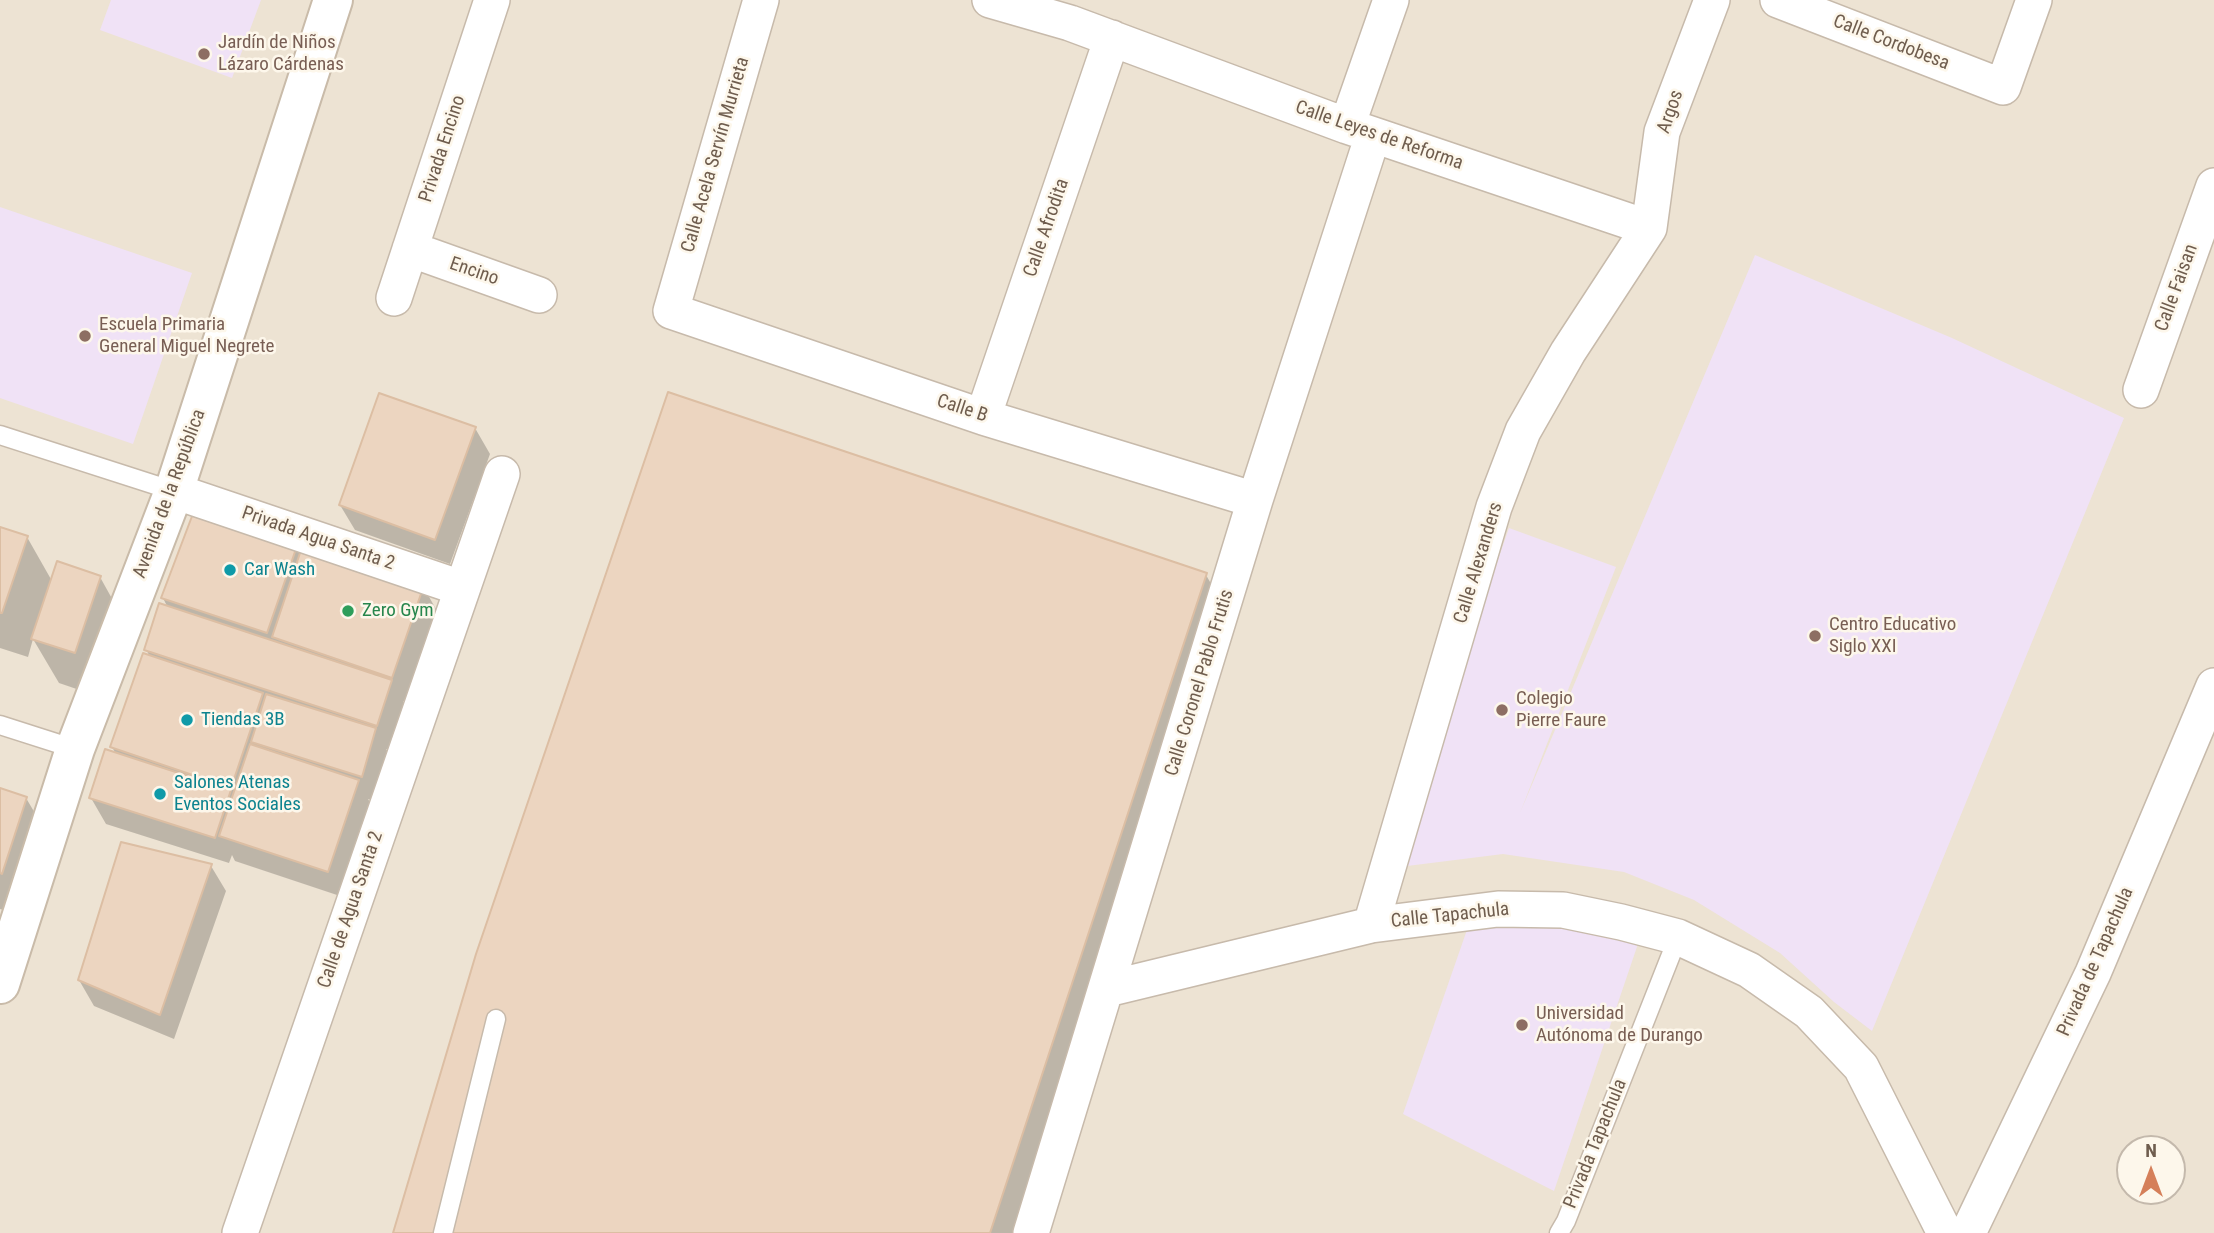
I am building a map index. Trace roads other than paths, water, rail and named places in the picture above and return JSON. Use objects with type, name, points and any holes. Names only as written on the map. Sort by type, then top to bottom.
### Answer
[{"type":"main road","name":"Avenida de la República","points":[[3,967],[75,749],[174,491],[333,0]]},
{"type":"street","name":"Privada Encino","points":[[394,298],[492,0]]},
{"type":"street","name":"Calle Acela Servín Murrieta","points":[[671,311],[761,0]]},
{"type":"street","name":"Calle Leyes de Reforma","points":[[990,0],[1074,12],[1112,38],[1360,130],[1649,228]]},
{"type":"street","name":"Calle Coronel Pablo Frutis","points":[[1031,1233],[1255,500],[1360,130],[1391,0]]},
{"type":"street","name":"Argos","points":[[1649,228],[1662,132],[1712,0]]},
{"type":"street","name":"Calle Cordobesa","points":[[1779,0],[2003,87],[2034,0]]},
{"type":"street","name":"Calle Afrodita","points":[[983,417],[1112,38]]},
{"type":"street","name":"Calle Faisan","points":[[2141,390],[2214,186]]},
{"type":"street","name":"Calle Alexanders","points":[[1371,925],[1494,507],[1523,431],[1568,352],[1649,228]]},
{"type":"street","name":"Encino","points":[[410,249],[539,295]]},
{"type":"street","name":"Calle B","points":[[671,311],[983,417],[1255,500]]},
{"type":"street","name":"Calle de Agua Santa 2","points":[[240,1233],[502,474]]},
{"type":"street","name":"Privada Agua Santa 2","points":[[174,491],[461,588]]},
{"type":"street","name":"Privada de Tapachula","points":[[1968,1233],[2093,973],[2214,686]]},
{"type":"street","name":"Calle Tapachula","points":[[1107,989],[1371,925],[1499,909],[1563,910],[1678,937],[1749,971],[1809,1012],[1861,1067],[1945,1233]]},
{"type":"lane","points":[[0,435],[174,491]]},
{"type":"lane","points":[[0,725],[75,749]]},
{"type":"lane","name":"Privada Tapachula","points":[[1559,1233],[1678,937]]},
{"type":"lane","points":[[443,1233],[496,1019]]},
{"type":"place","name":"Jardín de Niños Lázaro Cárdenas","points":[[204,54]]},
{"type":"place","name":"Escuela Primaria General Miguel Negrete","points":[[85,336]]},
{"type":"place","name":"Car Wash","points":[[230,570]]},
{"type":"place","name":"Zero Gym","points":[[348,611]]},
{"type":"place","name":"Centro Educativo Siglo XXI","points":[[1815,636]]},
{"type":"place","name":"Colegio Pierre Faure","points":[[1502,710]]},
{"type":"place","name":"Tiendas 3B","points":[[187,720]]},
{"type":"place","name":"Salones Atenas Eventos Sociales","points":[[160,794]]},
{"type":"place","name":"Universidad Autónoma de Durango","points":[[1522,1025]]}]
